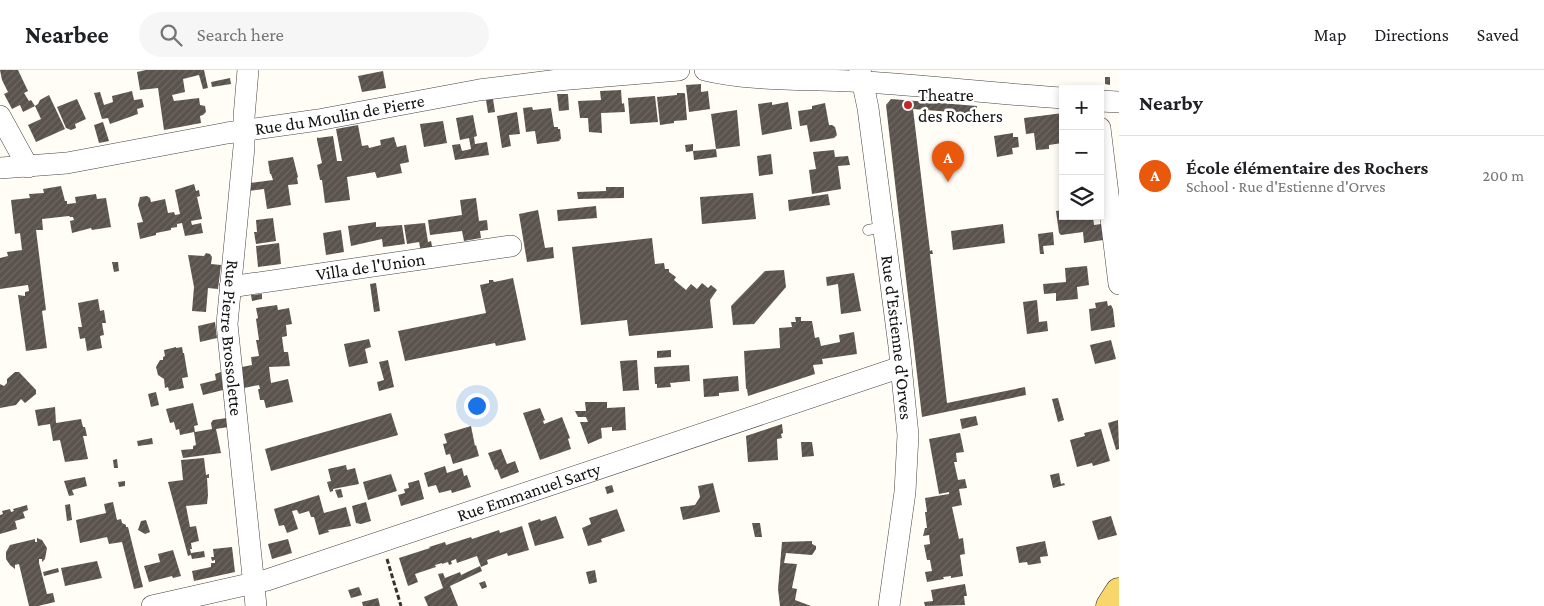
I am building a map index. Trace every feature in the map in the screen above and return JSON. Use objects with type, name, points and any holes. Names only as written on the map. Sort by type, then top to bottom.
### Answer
[{"type":"main road","points":[[1110,606],[1119,592]]},
{"type":"street","name":"Rue Pierre Brossolette","points":[[248,70],[243,132],[244,148],[227,324],[256,606]]},
{"type":"street","name":"Rue du Moulin de Pierre","points":[[0,168],[67,163],[479,90],[558,80],[679,70]]},
{"type":"street","points":[[705,70],[773,78],[862,76],[1059,98]]},
{"type":"street","name":"Rue d'Estienne d'Orves","points":[[862,76],[876,229],[901,367],[908,435],[906,492],[890,606]]},
{"type":"street","points":[[1104,101],[1119,102]]},
{"type":"street","points":[[0,116],[28,167]]},
{"type":"street","points":[[1100,130],[1119,284]]},
{"type":"street","name":"Villa de l'Union","points":[[230,287],[511,246]]},
{"type":"street","name":"Rue Emmanuel Sarty","points":[[152,606],[254,583],[901,367]]},
{"type":"path","points":[[386,556],[401,606]]},
{"type":"building","points":[[0,70],[18,70],[28,91],[24,93],[35,106],[23,112],[20,105],[12,109],[4,94],[8,92],[2,80]]},
{"type":"building","points":[[146,70],[204,70],[208,88],[203,89],[199,75],[183,79],[185,92],[172,95],[174,101],[199,98],[200,105],[205,106],[206,112],[200,116],[201,123],[164,130],[158,88],[140,90],[137,72]]},
{"type":"building","points":[[383,71],[386,88],[362,92],[358,76]]},
{"type":"building","points":[[1105,77],[1110,77],[1110,85],[1105,84]]},
{"type":"building","points":[[230,78],[231,84],[212,87],[211,82]]},
{"type":"building","points":[[701,84],[701,92],[708,91],[710,109],[689,112],[686,85]]},
{"type":"building","points":[[621,90],[622,104],[624,103],[625,112],[601,113],[602,133],[589,132],[588,118],[580,118],[578,101],[601,100],[600,91]]},
{"type":"building","points":[[132,91],[134,100],[142,99],[144,107],[137,109],[138,114],[110,124],[108,118],[102,119],[94,93],[100,92],[104,105],[113,102],[112,96]]},
{"type":"building","points":[[677,93],[685,94],[687,120],[660,125],[657,97],[677,95]]},
{"type":"building","points":[[557,94],[568,94],[569,110],[559,111]]},
{"type":"building","points":[[49,95],[65,129],[36,142],[28,125],[41,119],[35,106],[40,100]]},
{"type":"building","points":[[655,96],[658,122],[630,124],[628,98]]},
{"type":"building","points":[[77,99],[86,119],[75,124],[76,128],[71,130],[66,128],[57,107]]},
{"type":"building","points":[[493,99],[495,112],[488,113],[486,100]]},
{"type":"building","points":[[891,99],[977,106],[977,114],[913,109],[930,251],[932,250],[933,254],[930,254],[947,403],[1025,387],[1026,395],[922,417],[886,105]]},
{"type":"building","points":[[772,102],[772,105],[788,102],[792,129],[762,135],[758,104]]},
{"type":"building","points":[[825,103],[829,125],[835,127],[837,135],[834,138],[810,142],[807,125],[800,126],[798,111],[812,109],[812,106]]},
{"type":"building","points":[[532,107],[533,110],[551,108],[554,127],[560,129],[560,141],[537,144],[535,131],[526,132],[523,108]]},
{"type":"building","points":[[737,110],[740,146],[716,149],[711,114]]},
{"type":"building","points":[[517,112],[520,134],[509,135],[511,146],[502,148],[497,116]]},
{"type":"building","points":[[1059,114],[1059,143],[1049,145],[1049,149],[1036,150],[1034,133],[1026,134],[1024,118]]},
{"type":"building","points":[[473,115],[477,136],[474,137],[475,144],[487,142],[489,155],[455,160],[452,145],[460,144],[462,151],[471,149],[469,138],[460,140],[456,118]]},
{"type":"building","points":[[443,121],[447,143],[424,147],[420,124]]},
{"type":"building","points":[[103,122],[109,141],[99,143],[94,125]]},
{"type":"building","points":[[358,125],[362,146],[368,145],[369,148],[381,145],[380,140],[394,137],[397,147],[406,145],[409,162],[400,164],[402,173],[377,178],[375,172],[347,177],[350,200],[325,203],[322,180],[320,180],[317,165],[322,163],[317,137],[333,136],[337,161],[342,161],[336,129]]},
{"type":"building","points":[[1013,133],[1013,137],[1018,137],[1019,147],[1012,148],[1013,154],[997,157],[994,136]]},
{"type":"building","points":[[693,144],[693,151],[686,152],[685,145]]},
{"type":"building","points":[[716,149],[717,157],[694,160],[693,151]]},
{"type":"building","points":[[834,150],[835,157],[848,156],[850,165],[838,166],[841,189],[812,194],[809,170],[816,169],[813,152]]},
{"type":"building","points":[[771,154],[773,174],[759,176],[757,156]]},
{"type":"building","points":[[293,157],[298,184],[288,185],[291,205],[267,209],[264,189],[249,191],[250,183],[273,180],[268,161]]},
{"type":"building","points":[[194,184],[196,191],[199,190],[200,196],[197,197],[202,219],[191,221],[192,225],[201,223],[203,233],[185,236],[182,223],[177,224],[177,227],[171,228],[171,230],[140,239],[137,223],[143,222],[138,205],[140,197],[147,196],[151,202],[165,199],[168,213],[180,214],[175,190]]},
{"type":"building","points":[[61,186],[67,204],[76,203],[75,197],[96,194],[97,199],[106,198],[111,227],[92,230],[91,228],[72,233],[70,221],[74,220],[73,217],[42,219],[43,230],[36,230],[46,310],[42,311],[47,348],[26,351],[18,295],[25,296],[25,292],[29,291],[28,285],[0,289],[0,258],[8,256],[7,252],[22,250],[20,233],[15,234],[11,200],[30,198],[29,194],[44,193],[43,189]]},
{"type":"building","points":[[606,187],[624,187],[624,198],[578,199],[577,192],[606,191]]},
{"type":"building","points":[[753,193],[756,219],[702,224],[700,197]]},
{"type":"building","points":[[828,194],[830,205],[789,211],[788,200]]},
{"type":"building","points":[[476,198],[479,221],[487,220],[488,230],[480,231],[481,238],[464,241],[462,231],[430,235],[428,220],[462,215],[460,200]]},
{"type":"building","points":[[596,206],[597,218],[558,221],[557,210]]},
{"type":"building","points":[[538,210],[545,248],[553,247],[554,258],[527,262],[519,214]]},
{"type":"building","points":[[1056,211],[1059,211],[1059,220],[1093,220],[1094,225],[1101,224],[1103,240],[1084,243],[1083,232],[1061,235],[1059,233]]},
{"type":"building","points":[[273,218],[276,241],[256,244],[254,232],[257,232],[256,220]]},
{"type":"building","points":[[376,222],[376,227],[402,225],[405,244],[383,247],[382,239],[351,246],[348,226]]},
{"type":"building","points":[[425,223],[428,242],[431,241],[433,251],[421,252],[419,242],[407,244],[404,225]]},
{"type":"building","points":[[1003,224],[1005,243],[953,250],[951,231]]},
{"type":"building","points":[[341,230],[344,252],[326,255],[323,233]]},
{"type":"building","points":[[1053,232],[1054,245],[1043,246],[1044,254],[1040,254],[1038,234]]},
{"type":"building","points":[[652,238],[655,264],[664,263],[665,269],[669,269],[669,272],[676,277],[674,280],[686,290],[691,284],[697,289],[702,283],[708,288],[711,285],[717,290],[710,300],[713,328],[629,336],[627,320],[581,325],[572,247]]},
{"type":"building","points":[[279,243],[281,264],[258,267],[256,246]]},
{"type":"building","points":[[206,253],[212,257],[211,264],[221,265],[218,289],[208,288],[206,312],[192,311],[194,287],[188,255],[204,256]]},
{"type":"building","points":[[112,262],[118,262],[119,271],[114,272]]},
{"type":"building","points":[[1087,266],[1089,285],[1077,287],[1078,299],[1056,301],[1056,293],[1044,294],[1043,284],[1066,282],[1065,268]]},
{"type":"building","points":[[784,270],[786,287],[754,324],[733,325],[731,306],[765,271]]},
{"type":"building","points":[[854,273],[861,311],[841,314],[838,284],[827,286],[826,277]]},
{"type":"building","points":[[513,278],[526,340],[496,346],[495,343],[405,361],[398,331],[486,313],[480,285],[489,283],[489,280],[494,282]]},
{"type":"building","points":[[376,283],[380,311],[374,312],[370,284]]},
{"type":"building","points":[[262,294],[262,299],[252,301],[251,295]]},
{"type":"building","points":[[98,299],[100,311],[104,310],[106,323],[102,323],[104,335],[100,336],[102,348],[87,351],[85,338],[80,339],[78,327],[82,327],[78,303]]},
{"type":"building","points":[[1037,300],[1039,322],[1047,321],[1048,331],[1027,334],[1023,302]]},
{"type":"building","points":[[1107,301],[1108,306],[1111,305],[1113,309],[1115,327],[1091,331],[1089,309],[1096,308],[1095,303]]},
{"type":"building","points":[[277,305],[278,310],[289,308],[292,324],[286,325],[287,336],[282,337],[284,352],[288,352],[290,366],[269,367],[271,383],[288,379],[293,402],[266,408],[264,400],[260,400],[259,385],[244,388],[242,367],[252,365],[251,357],[259,356],[256,340],[259,340],[256,308]]},
{"type":"building","points":[[795,317],[801,317],[801,321],[812,321],[815,338],[819,337],[821,346],[840,342],[839,335],[854,332],[857,354],[822,359],[823,364],[813,365],[815,374],[748,396],[744,351],[780,348],[779,328],[792,327],[791,322],[796,322]]},
{"type":"building","points":[[215,322],[217,338],[200,342],[198,326]]},
{"type":"building","points":[[369,339],[371,347],[365,349],[368,363],[349,367],[344,344]]},
{"type":"building","points":[[1111,340],[1116,359],[1095,364],[1090,345]]},
{"type":"building","points":[[182,347],[188,377],[182,378],[184,388],[169,391],[168,387],[165,388],[164,379],[158,375],[156,367],[165,356],[164,350]]},
{"type":"building","points":[[671,350],[671,357],[657,358],[657,351]]},
{"type":"building","points":[[388,360],[394,387],[379,391],[377,382],[384,380],[379,362]]},
{"type":"building","points":[[637,360],[639,390],[623,391],[620,361]]},
{"type":"building","points":[[689,365],[690,381],[670,383],[671,387],[657,388],[654,367]]},
{"type":"building","points":[[15,372],[19,372],[36,390],[36,394],[25,403],[21,399],[16,405],[0,408],[0,384],[4,386],[7,383],[7,379]]},
{"type":"building","points":[[221,372],[223,390],[203,395],[200,384],[216,380],[215,374]]},
{"type":"building","points":[[738,376],[739,391],[719,393],[719,396],[704,397],[703,379]]},
{"type":"building","points":[[156,392],[159,405],[151,407],[148,394]]},
{"type":"building","points":[[1058,398],[1064,420],[1058,422],[1052,399]]},
{"type":"building","points":[[585,402],[607,402],[607,408],[625,407],[626,430],[612,431],[612,427],[601,428],[602,438],[588,444],[580,422],[588,422],[586,417],[578,417],[575,411],[586,411]]},
{"type":"building","points":[[193,403],[198,425],[194,426],[195,432],[212,429],[211,423],[213,420],[227,418],[228,427],[216,429],[221,453],[183,458],[181,450],[193,449],[193,446],[196,445],[194,432],[180,435],[179,429],[176,430],[174,422],[170,423],[166,409]]},
{"type":"building","points":[[55,407],[56,423],[81,419],[87,436],[83,436],[88,459],[65,462],[60,440],[53,441],[50,424],[38,426],[35,410]]},
{"type":"building","points":[[540,408],[545,420],[543,421],[544,424],[562,417],[570,438],[568,439],[571,449],[540,460],[523,413]]},
{"type":"building","points":[[391,413],[398,435],[271,471],[265,449]]},
{"type":"building","points":[[976,416],[978,425],[962,429],[960,419]]},
{"type":"building","points":[[1118,420],[1119,449],[1116,450],[1108,423]]},
{"type":"building","points":[[782,424],[782,438],[777,439],[778,460],[748,462],[746,436]]},
{"type":"building","points":[[471,426],[479,456],[453,464],[450,454],[446,455],[443,444],[447,443],[444,434]]},
{"type":"building","points":[[1101,429],[1110,461],[1093,466],[1092,463],[1077,467],[1070,440],[1085,436],[1084,433]]},
{"type":"building","points":[[960,433],[964,452],[956,453],[957,462],[954,462],[958,480],[965,479],[967,488],[959,489],[962,505],[952,507],[959,539],[963,538],[965,554],[960,555],[963,576],[943,577],[944,579],[927,582],[925,572],[932,571],[930,560],[927,560],[924,545],[930,544],[929,535],[923,536],[925,528],[927,528],[925,498],[949,494],[949,492],[939,494],[929,439]]},
{"type":"building","points":[[152,438],[153,444],[138,446],[137,441]]},
{"type":"building","points":[[801,442],[812,442],[814,456],[802,457]]},
{"type":"building","points":[[501,449],[507,464],[515,461],[519,472],[501,479],[488,453]]},
{"type":"building","points":[[204,458],[206,475],[209,474],[209,478],[207,478],[207,504],[186,506],[190,527],[196,526],[199,541],[191,543],[191,553],[204,551],[205,557],[192,559],[191,555],[188,556],[168,482],[183,480],[181,460]]},
{"type":"building","points":[[117,459],[118,468],[114,468],[113,460]]},
{"type":"building","points":[[346,465],[347,470],[355,468],[359,484],[333,489],[330,492],[327,482],[331,481],[328,469]]},
{"type":"building","points":[[445,466],[447,473],[462,468],[464,476],[467,475],[471,487],[452,493],[451,490],[439,493],[436,485],[428,487],[424,473]]},
{"type":"building","points":[[1059,473],[1061,484],[1064,483],[1065,485],[1053,488],[1050,475]]},
{"type":"building","points":[[391,474],[397,491],[368,500],[363,482]]},
{"type":"building","points":[[85,477],[87,486],[72,490],[74,495],[69,496],[64,481]]},
{"type":"building","points":[[419,480],[424,499],[401,506],[398,495],[405,493],[404,489],[409,488],[408,483]]},
{"type":"building","points":[[125,481],[125,486],[119,487],[118,482]]},
{"type":"building","points":[[713,483],[720,512],[683,520],[680,507],[695,505],[700,497],[698,486]]},
{"type":"building","points":[[612,485],[614,492],[607,494],[605,487]]},
{"type":"building","points":[[341,489],[343,497],[338,498],[335,490]]},
{"type":"building","points":[[319,495],[324,513],[346,507],[351,526],[328,530],[329,532],[319,535],[314,517],[311,517],[309,511],[299,514],[297,510],[292,511],[298,529],[287,533],[284,525],[279,526],[274,509]]},
{"type":"building","points":[[113,502],[117,520],[121,519],[122,523],[128,527],[143,587],[134,589],[122,542],[109,544],[107,537],[80,543],[76,520],[106,513],[104,504]]},
{"type":"building","points":[[366,502],[371,521],[361,524],[356,523],[352,506]]},
{"type":"building","points":[[70,504],[72,520],[67,521],[65,505]]},
{"type":"building","points":[[27,505],[28,510],[23,512],[25,518],[15,521],[17,529],[0,534],[0,515],[3,514],[2,511],[10,509],[11,512],[14,511],[13,509]]},
{"type":"building","points":[[617,509],[625,531],[601,539],[602,542],[588,546],[582,528],[591,524],[589,518]]},
{"type":"building","points":[[556,516],[564,538],[535,546],[528,523]]},
{"type":"building","points":[[1111,516],[1117,535],[1098,540],[1092,521]]},
{"type":"building","points":[[146,520],[150,532],[145,534],[138,530],[141,521]]},
{"type":"building","points":[[752,523],[760,523],[762,537],[755,537]]},
{"type":"building","points":[[522,526],[529,550],[508,556],[507,553],[487,560],[488,564],[481,567],[477,556],[457,563],[456,559],[451,561],[452,564],[449,565],[448,562],[435,565],[436,567],[415,574],[418,582],[408,586],[399,558],[445,542],[446,545],[499,530],[500,533]]},
{"type":"building","points":[[37,538],[42,540],[47,548],[45,559],[42,562],[42,559],[39,559],[39,563],[47,594],[53,593],[55,602],[29,606],[19,564],[15,565],[15,569],[10,565],[6,559],[6,552],[10,545],[35,539],[35,542],[37,542]]},
{"type":"building","points":[[288,539],[292,553],[272,559],[268,544]]},
{"type":"building","points":[[812,541],[816,549],[812,555],[786,553],[784,563],[797,564],[792,588],[797,589],[795,600],[811,606],[780,606],[778,589],[782,542]]},
{"type":"building","points":[[1045,541],[1048,556],[1040,557],[1041,563],[1028,565],[1027,562],[1019,563],[1016,547]]},
{"type":"building","points":[[232,547],[235,572],[194,581],[192,571],[211,567],[211,563],[215,563],[215,560],[212,561],[211,557],[214,557],[213,549]]},
{"type":"building","points":[[173,550],[181,576],[173,578],[172,576],[149,582],[144,566],[160,562],[158,554]]},
{"type":"building","points":[[97,561],[102,578],[65,586],[61,568]]},
{"type":"building","points":[[480,566],[482,571],[450,586],[458,606],[428,606],[424,597],[443,588],[438,574],[443,573],[445,578],[460,572],[461,575]]},
{"type":"building","points":[[58,568],[59,572],[44,576],[43,572]]},
{"type":"building","points":[[595,570],[597,582],[589,584],[586,572]]},
{"type":"building","points":[[485,581],[487,587],[482,589],[479,583]]},
{"type":"building","points":[[965,584],[967,596],[964,596],[965,605],[925,606],[924,602],[933,601],[931,590]]},
{"type":"building","points":[[359,587],[362,595],[351,598],[348,590]]},
{"type":"building","points":[[378,598],[380,606],[363,606],[362,602]]},
{"type":"place","name":"Theatre des Rochers","points":[[908,105]]},
{"type":"place","name":"École élémentaire des Rochers","points":[[948,182]]}]
